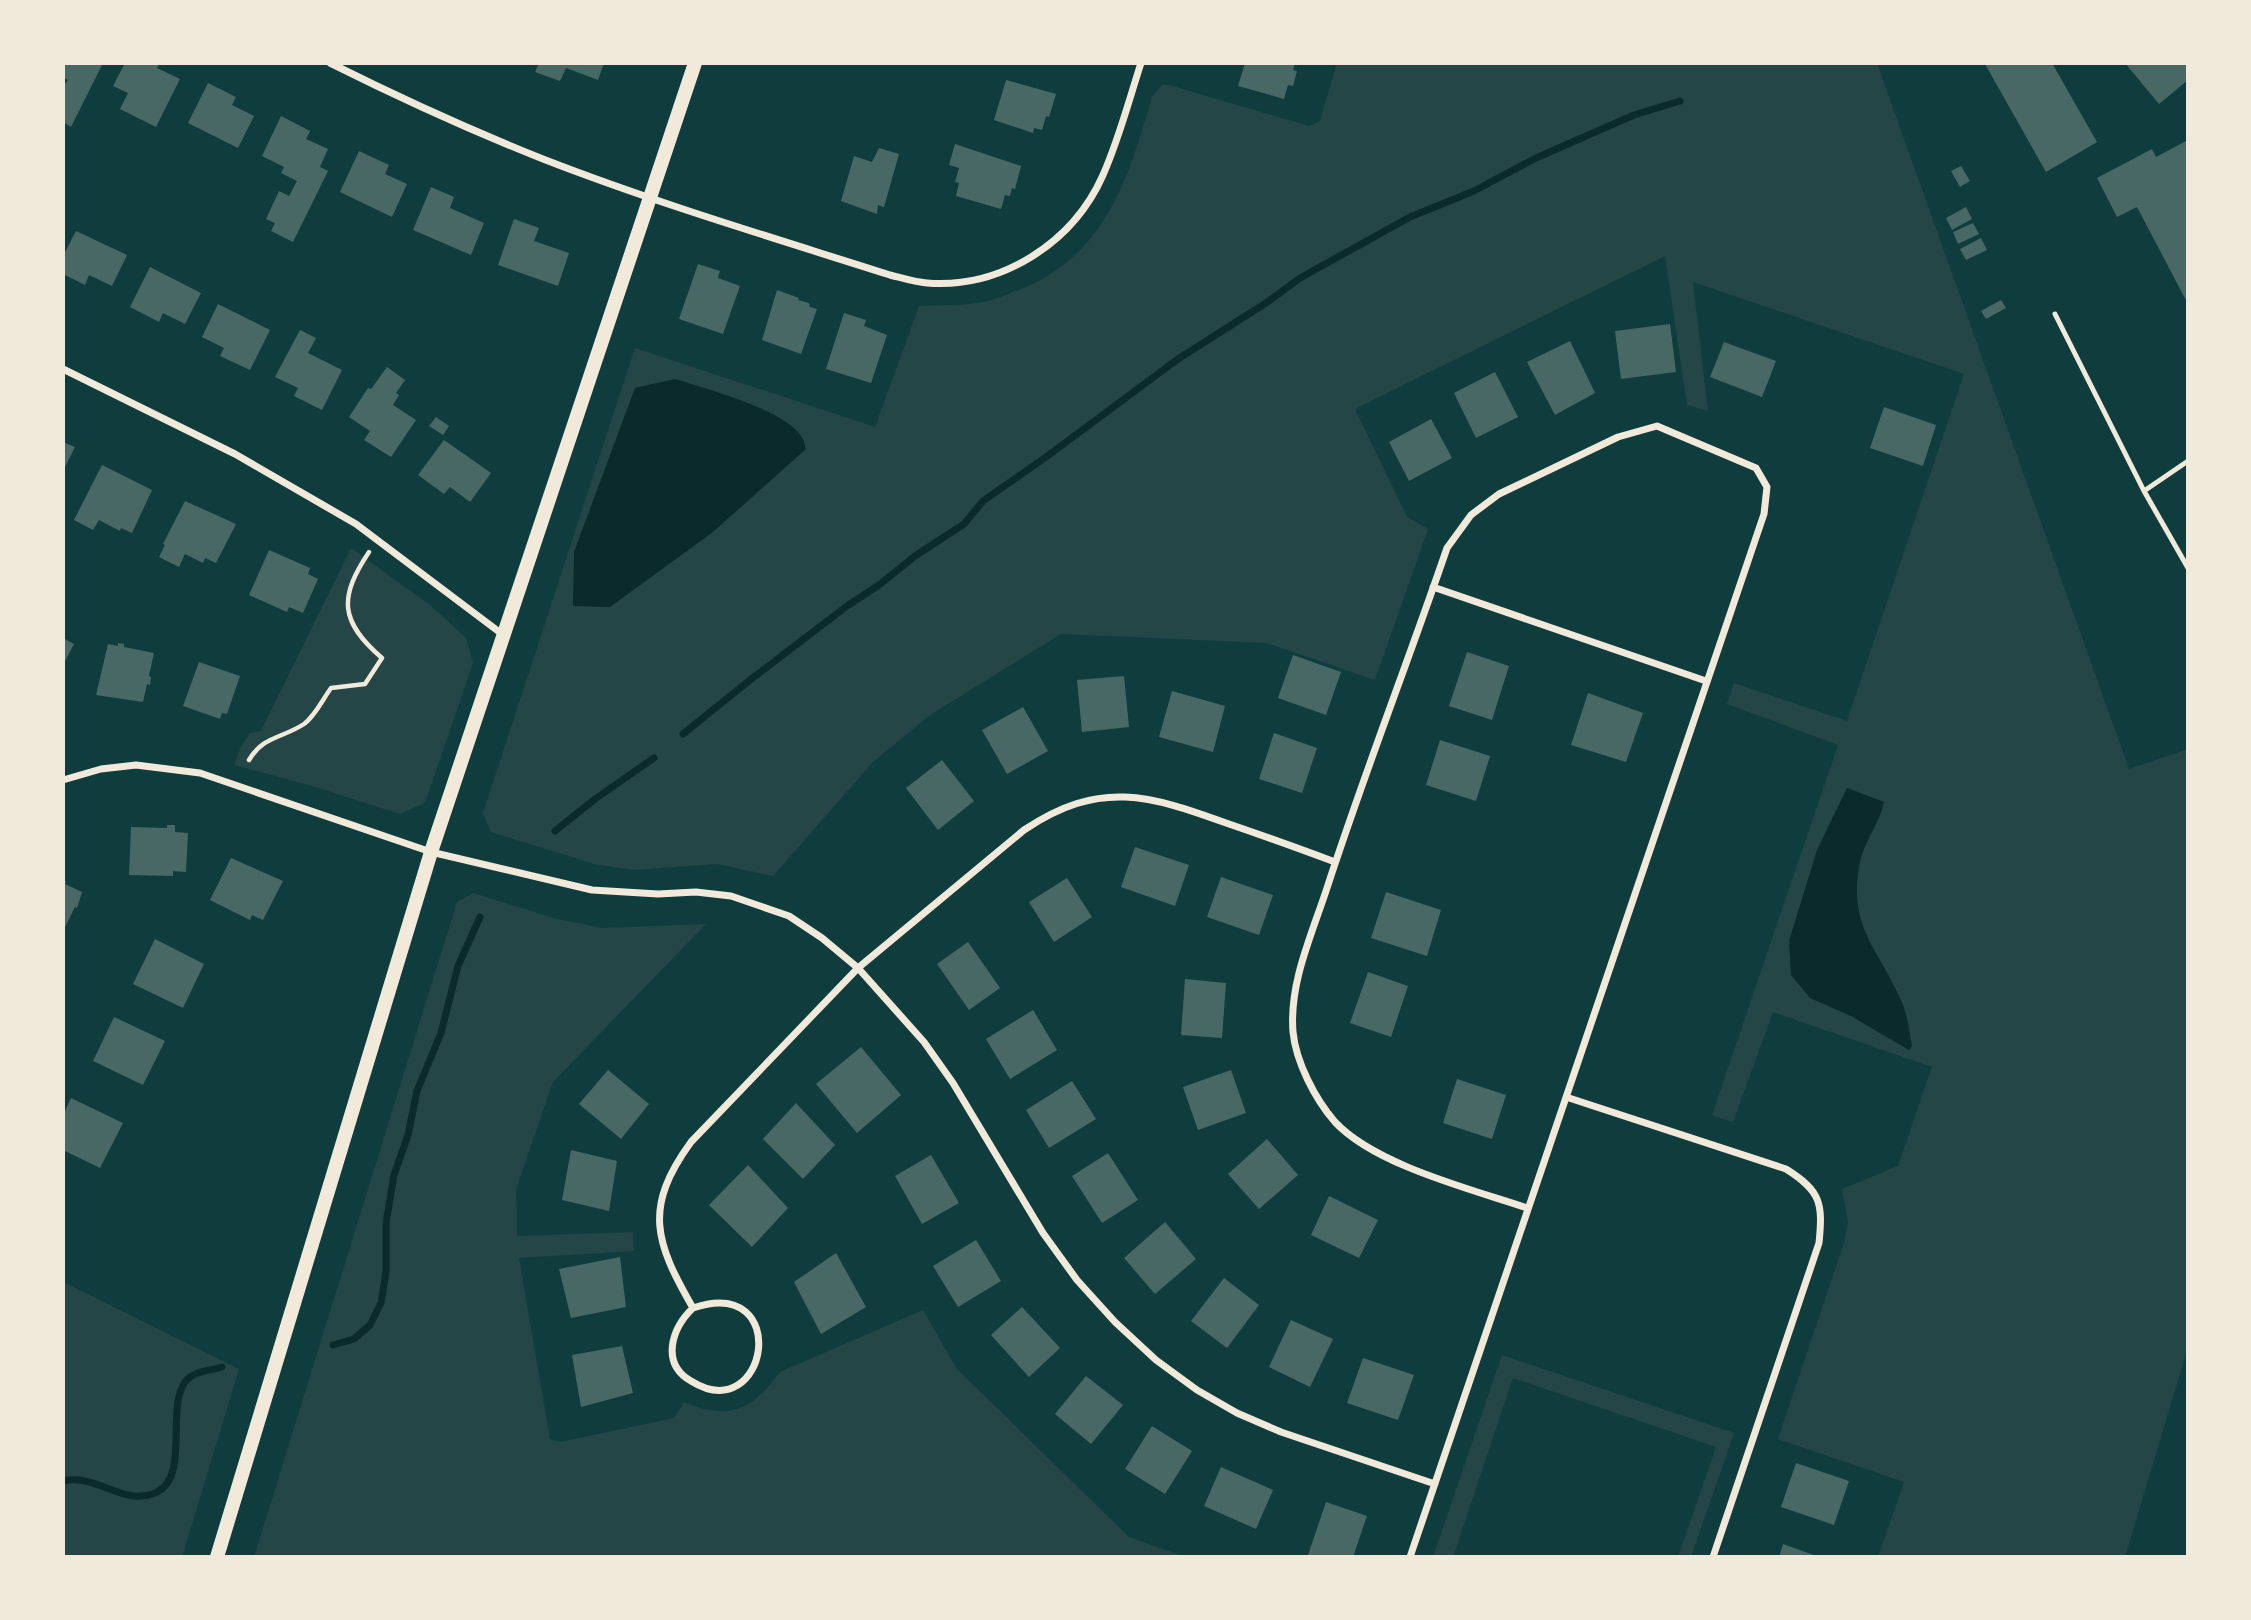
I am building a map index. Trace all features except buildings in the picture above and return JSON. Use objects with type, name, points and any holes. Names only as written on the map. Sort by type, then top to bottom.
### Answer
[{"type":"main road","points":[[217,1557],[430,852],[695,63]]},
{"type":"street","points":[[330,63],[457,124],[544,159],[651,198],[890,275],[926,283],[967,281],[1004,272],[1039,253],[1064,232],[1089,198],[1106,167],[1141,63]]},
{"type":"street","points":[[63,369],[235,454],[323,504],[377,539],[502,634]]},
{"type":"street","points":[[1410,1557],[1764,514],[1767,487],[1756,468],[1657,426],[1618,437],[1499,494],[1471,515],[1447,548],[1335,862],[1296,983],[1293,1032],[1306,1080],[1335,1122],[1362,1145],[1404,1166],[1527,1208]]},
{"type":"street","points":[[1433,587],[1706,681]]},
{"type":"street","points":[[63,780],[101,769],[136,765],[200,773],[430,852],[592,890],[658,894],[696,892],[732,896],[789,916],[859,968],[925,1042],[953,1083],[1043,1233],[1077,1280],[1115,1322],[1156,1360],[1197,1390],[1237,1413],[1281,1432],[1435,1485]]},
{"type":"street","points":[[693,1308],[670,1268],[661,1238],[659,1215],[664,1191],[676,1164],[691,1142],[859,968],[1024,830],[1048,814],[1105,797],[1137,796],[1175,804],[1335,862]]},
{"type":"street","points":[[1566,1097],[1786,1169],[1804,1180],[1818,1196],[1822,1213],[1819,1243],[1713,1557]]},
{"type":"street","points":[[712,1302],[726,1303],[742,1310],[752,1321],[759,1336],[760,1350],[756,1365],[748,1376],[736,1385],[720,1390],[701,1388],[687,1379],[677,1366],[672,1352],[673,1337],[680,1321],[693,1308],[712,1302]]},
{"type":"lane","points":[[2055,314],[2144,491],[2188,568]]},
{"type":"lane","points":[[2144,491],[2188,461]]},
{"type":"path","points":[[249,760],[261,743],[291,731],[309,720],[331,688],[365,684],[382,658],[358,633],[347,600],[355,572],[377,539]]},
{"type":"shaded area","points":[[1337,63],[1877,63],[2129,769],[2188,749],[2188,1347],[2125,1557],[1878,1557],[1904,1482],[1778,1439],[1844,1243],[1848,1222],[1842,1189],[1898,1166],[1932,1067],[1773,1012],[1733,1122],[1712,1115],[1838,745],[1727,704],[1734,683],[1847,721],[1964,374],[1693,282],[1708,411],[1687,405],[1665,256],[1355,409],[1407,517],[1428,529],[1375,680],[1266,643],[1061,634],[930,715],[872,763],[773,876],[717,864],[633,870],[594,864],[491,832],[483,813],[635,348],[875,427],[919,306],[967,304],[1008,294],[1040,280],[1067,262],[1089,241],[1120,189],[1152,97],[1162,85],[1309,126],[1320,121]]},
{"type":"shaded area","points":[[675,379],[745,402],[781,419],[803,439],[806,449],[713,532],[610,607],[573,606],[574,552],[635,388]]},
{"type":"shaded area","points":[[351,548],[430,605],[466,638],[473,663],[425,803],[400,814],[234,765],[250,733],[261,731]]},
{"type":"shaded area","points":[[1847,788],[1884,802],[1862,854],[1857,884],[1858,903],[1867,934],[1904,1009],[1912,1046],[1909,1050],[1851,1016],[1810,998],[1791,975],[1789,941],[1817,850]]},
{"type":"shaded area","points":[[473,893],[557,919],[602,928],[706,924],[553,1082],[516,1189],[517,1236],[633,1232],[634,1251],[519,1258],[550,1439],[560,1442],[674,1418],[684,1402],[714,1411],[738,1408],[760,1395],[780,1372],[923,1310],[957,1369],[1129,1537],[1185,1557],[254,1557],[457,902]]},
{"type":"shaded area","points":[[63,1282],[239,1369],[182,1557],[63,1557]]},
{"type":"shaded area","points":[[1502,1355],[1734,1433],[1691,1557],[1678,1557],[1716,1447],[1513,1378],[1453,1557],[1433,1557]]},
{"type":"waterway","points":[[683,734],[847,606],[964,524],[983,501],[1178,359],[1300,278],[1410,217],[1474,191],[1536,158],[1634,115],[1680,101]]},
{"type":"waterway","points":[[555,831],[654,758]]},
{"type":"waterway","points":[[333,1345],[354,1339],[370,1325],[381,1303],[386,1272],[386,1223],[394,1175],[408,1135],[417,1091],[441,1033],[458,966],[480,917]]},
{"type":"waterway","points":[[63,1481],[87,1482],[134,1496],[157,1492],[167,1483],[173,1470],[176,1418],[182,1387],[193,1375],[222,1367]]}]
